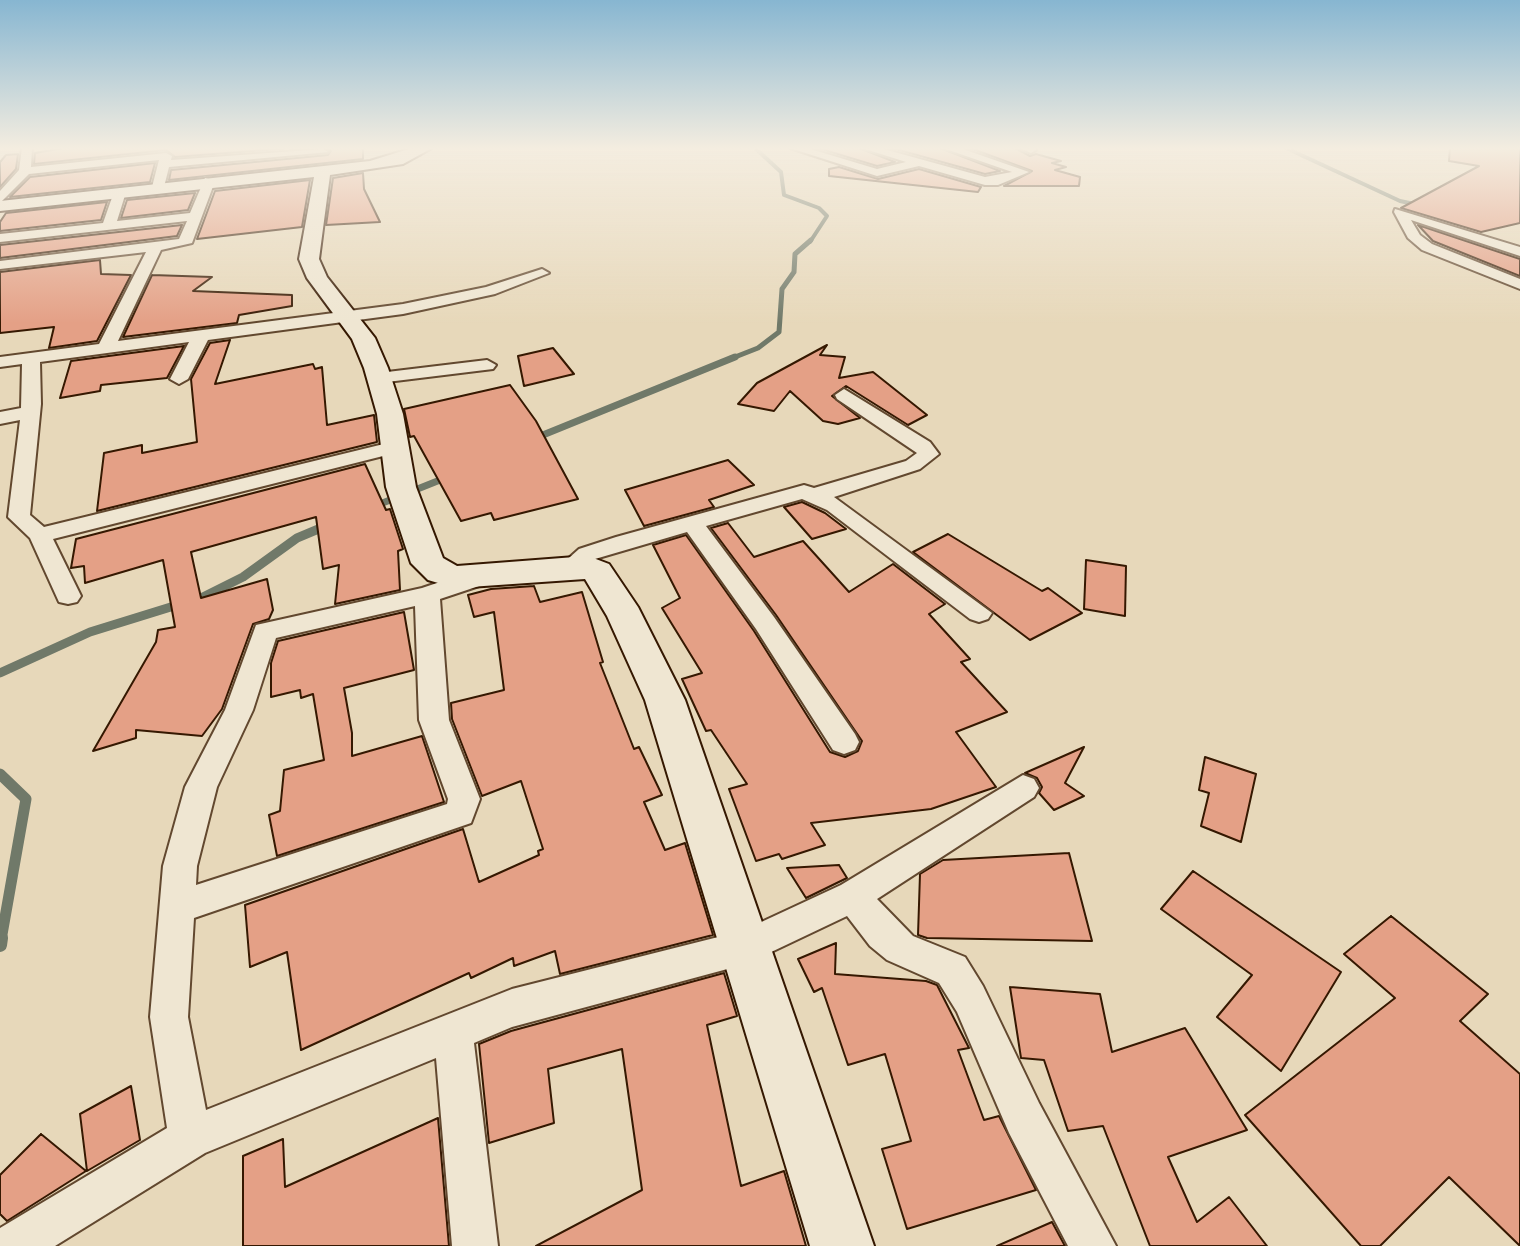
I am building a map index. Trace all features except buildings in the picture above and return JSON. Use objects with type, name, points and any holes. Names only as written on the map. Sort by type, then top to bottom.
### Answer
[{"type":"street","points":[[109,226],[115,206]]},
{"type":"street","points":[[1,266],[188,241],[200,206]]},
{"type":"street","points":[[317,206],[309,259],[317,278],[363,338],[379,378],[405,496],[428,563],[440,572],[455,577],[573,565],[593,569],[625,616],[665,700],[842,1246]]},
{"type":"street","points":[[1520,252],[1400,212],[1415,238],[1427,247],[1520,284]]},
{"type":"street","points":[[0,238],[197,216]]},
{"type":"street","points":[[105,350],[155,247]]},
{"type":"street","points":[[0,362],[200,338],[432,304],[507,287],[542,273]]},
{"type":"street","points":[[425,282],[432,304]]},
{"type":"street","points":[[179,379],[200,338]]},
{"type":"street","points":[[31,358],[30,412],[10,519],[40,535],[68,596]]},
{"type":"street","points":[[379,378],[487,365]]},
{"type":"street","points":[[573,565],[595,551],[788,495],[816,495],[913,465],[929,454],[923,446],[844,395]]},
{"type":"street","points":[[0,418],[30,412]]},
{"type":"street","points":[[40,535],[396,447]]},
{"type":"street","points":[[816,495],[979,613]]},
{"type":"street","points":[[691,522],[765,623],[844,742]]},
{"type":"street","points":[[190,1138],[169,1017],[180,866],[201,787],[239,710],[265,631],[427,595],[482,576]]},
{"type":"street","points":[[175,908],[460,813],[464,799],[434,720],[427,595]]},
{"type":"street","points":[[15,1244],[190,1138],[453,1031],[512,1008],[746,947],[853,896],[1023,788]]},
{"type":"street","points":[[853,896],[883,934],[900,948],[952,970],[970,999],[1024,1118],[1093,1246]]},
{"type":"street","points":[[453,1031],[475,1246]]},
{"type":"waterway","points":[[810,242],[827,216],[814,206]]},
{"type":"waterway","points":[[732,358],[758,348],[779,332],[782,289],[794,272],[795,254],[811,240]]},
{"type":"waterway","points":[[533,439],[732,358]]},
{"type":"waterway","points":[[375,506],[450,476]]},
{"type":"waterway","points":[[0,673],[90,632],[203,597],[243,577],[297,538],[328,525]]},
{"type":"waterway","points":[[0,774],[26,799],[1,940]]},
{"type":"waterway","points":[[0,945],[1,938]]}]
